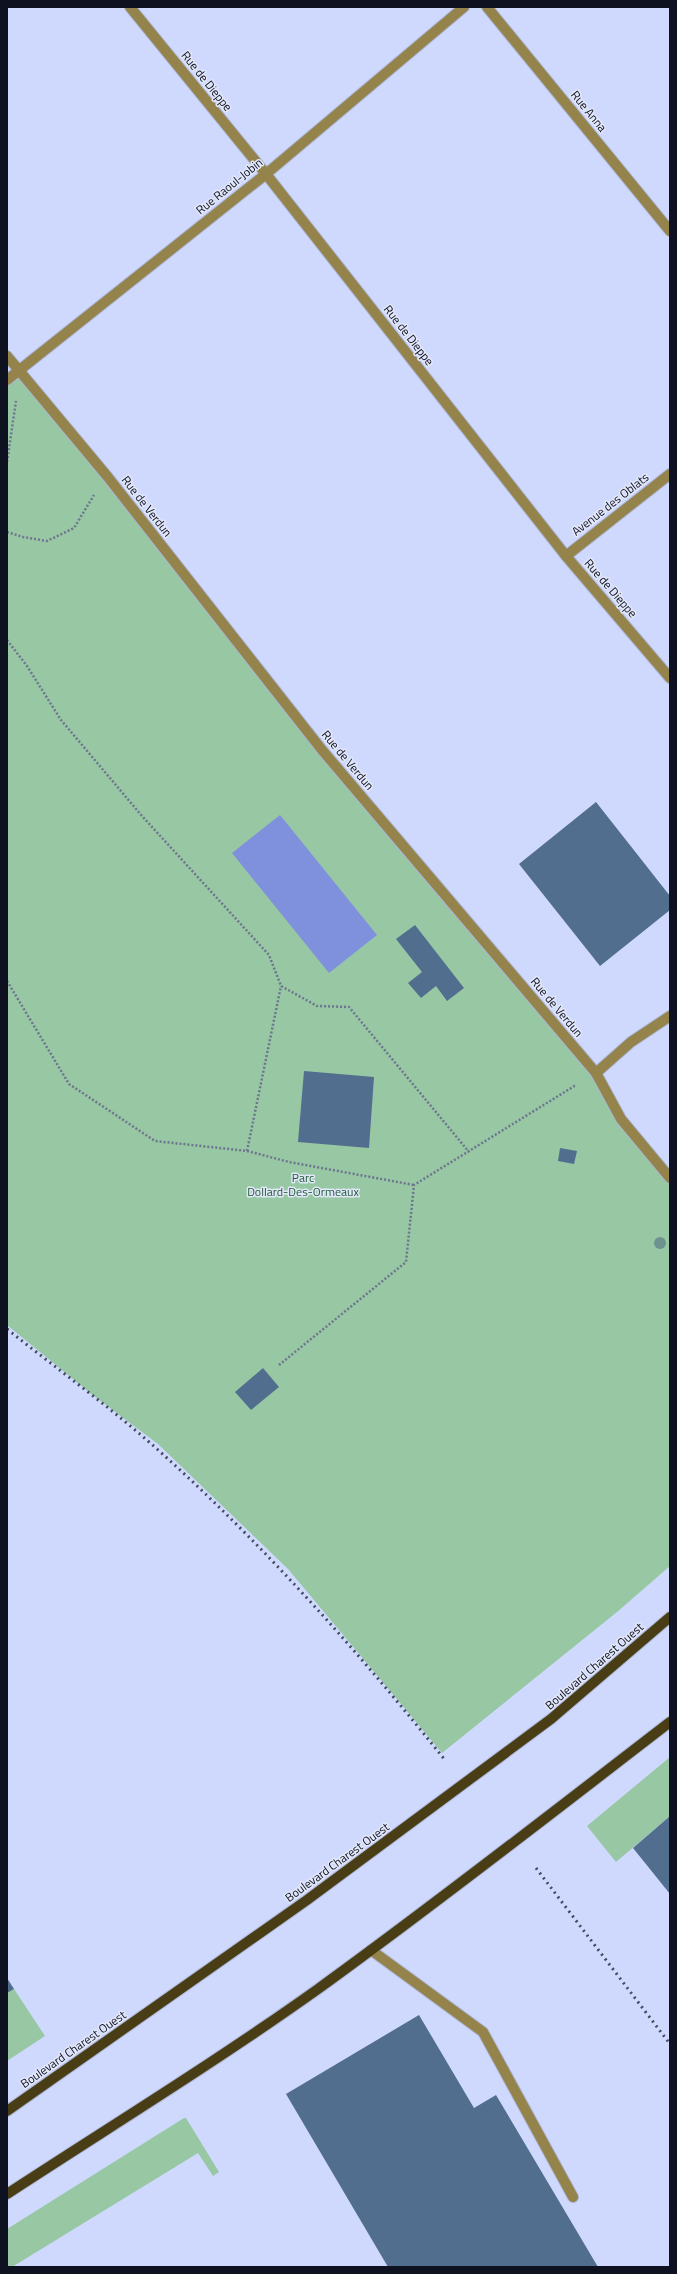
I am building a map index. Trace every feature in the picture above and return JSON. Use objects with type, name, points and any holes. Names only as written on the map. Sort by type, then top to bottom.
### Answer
[{"type":"main road","name":"Boulevard Charest Ouest","points":[[7,2111],[307,1900],[545,1724],[670,1617]]},
{"type":"main road","points":[[7,2194],[209,2063],[371,1950],[670,1722]]},
{"type":"street","name":"Rue de Dieppe","points":[[130,7],[266,174],[566,556],[670,678]]},
{"type":"street","name":"Rue Raoul-Jobin","points":[[7,380],[266,174],[464,7]]},
{"type":"street","name":"Rue Anna","points":[[487,7],[670,231]]},
{"type":"street","name":"Rue de Verdun","points":[[7,356],[107,476],[322,750],[596,1073],[621,1119],[670,1178]]},
{"type":"street","name":"Avenue des Oblats","points":[[566,556],[670,474]]},
{"type":"street","points":[[596,1073],[631,1042],[670,1016]]},
{"type":"street","points":[[371,1950],[483,2032],[573,2197]]},
{"type":"path","points":[[7,462],[13,429],[18,370]]},
{"type":"path","points":[[7,532],[23,537],[47,541],[74,528],[107,476]]},
{"type":"path","points":[[7,640],[27,666],[61,720],[142,816],[269,954],[280,986],[247,1151]]},
{"type":"path","points":[[7,981],[69,1084],[155,1141],[247,1151],[289,1162],[414,1185],[596,1073]]},
{"type":"path","points":[[280,986],[317,1006],[349,1007],[469,1152]]},
{"type":"path","points":[[279,1365],[406,1262],[414,1185]]},
{"type":"green space","name":"Parc Dollard-Des-Ormeaux","points":[[18,370],[322,750],[596,1073],[621,1119],[670,1178],[670,1566],[617,1612],[442,1753],[288,1569],[158,1444],[90,1393],[7,1325],[7,380]]},
{"type":"green space","points":[[670,1757],[670,1816],[616,1862],[587,1826]]},
{"type":"green space","points":[[14,1989],[45,2036],[7,2061],[7,1993]]},
{"type":"green space","points":[[186,2118],[219,2172],[213,2176],[198,2153],[12,2267],[7,2267],[7,2229]]},
{"type":"water","points":[[280,815],[377,935],[329,973],[232,853]]},
{"type":"building","points":[[596,802],[670,896],[670,910],[600,966],[519,864]]},
{"type":"building","points":[[415,925],[464,988],[447,1001],[436,986],[421,998],[408,983],[422,972],[396,939]]},
{"type":"building","points":[[304,1071],[374,1077],[369,1148],[298,1142]]},
{"type":"building","points":[[560,1148],[577,1151],[574,1164],[558,1161]]},
{"type":"building","points":[[263,1368],[279,1387],[251,1410],[235,1392]]},
{"type":"building","points":[[670,1816],[670,1894],[633,1848]]},
{"type":"building","points":[[7,1978],[14,1989],[7,1993]]},
{"type":"building","points":[[419,2015],[474,2108],[496,2095],[598,2267],[388,2267],[286,2094]]},
{"type":"railway","points":[[7,1329],[139,1433],[234,1522],[343,1638],[445,1760]]},
{"type":"railway","points":[[536,1868],[670,2044]]}]
